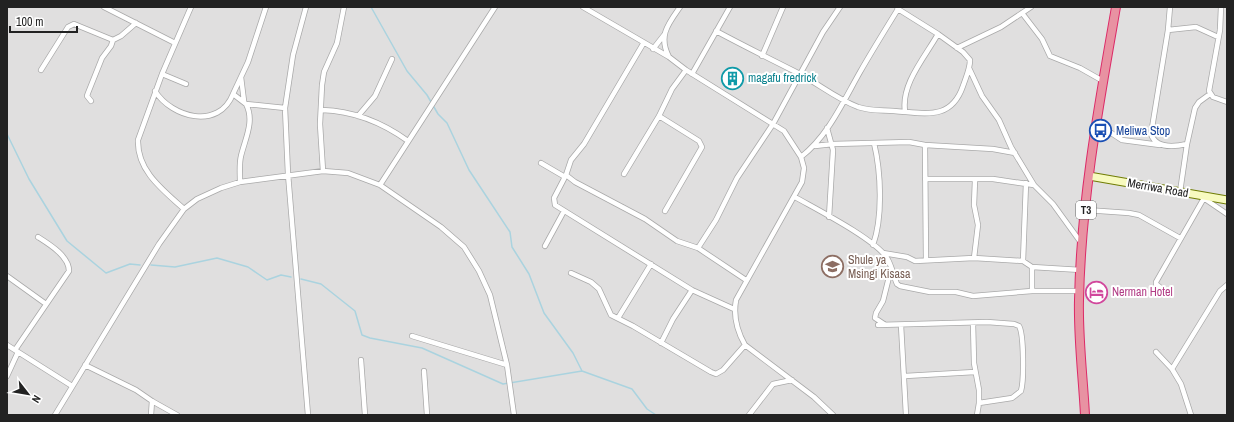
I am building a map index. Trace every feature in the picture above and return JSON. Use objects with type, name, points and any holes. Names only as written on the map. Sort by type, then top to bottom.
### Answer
[{"type":"highway","name":"T3","points":[[1085,415],[1080,291],[1082,245],[1096,123],[1116,7]]},
{"type":"street","points":[[104,7],[175,43]]},
{"type":"street","points":[[184,209],[151,177],[140,157],[138,140],[155,91],[191,7]]},
{"type":"street","points":[[155,91],[161,100],[170,108],[202,116],[222,111],[229,103],[248,62],[266,7]]},
{"type":"street","points":[[306,7],[293,55],[285,108],[288,174],[308,415]]},
{"type":"street","points":[[323,171],[320,124],[324,72],[336,43],[344,7]]},
{"type":"street","points":[[584,7],[643,44],[669,57],[692,74],[784,131],[801,157],[804,168],[802,182],[795,197],[746,280],[736,300],[734,309],[738,333],[746,345],[825,406],[833,415]]},
{"type":"street","points":[[653,49],[665,34],[680,7]]},
{"type":"street","points":[[692,74],[730,7]]},
{"type":"street","points":[[762,56],[783,7]]},
{"type":"street","points":[[698,248],[716,220],[737,178],[773,124],[801,75],[823,32],[840,7]]},
{"type":"street","points":[[957,48],[1001,27],[1031,7]]},
{"type":"street","points":[[1161,145],[1153,138],[1151,134],[1168,30],[1170,7]]},
{"type":"street","points":[[1221,7],[1218,37],[1209,90],[1210,94],[1218,100],[1227,102]]},
{"type":"street","points":[[380,185],[492,8]]},
{"type":"street","points":[[801,157],[814,146],[827,128],[898,8],[938,34],[968,58],[969,68],[982,96],[999,120],[1015,153],[1034,185],[1053,204],[1082,245]]},
{"type":"street","points":[[1022,13],[1042,39],[1050,56],[1080,68],[1103,81]]},
{"type":"street","points":[[91,101],[87,96],[102,58],[111,46],[113,40],[121,36],[136,23]]},
{"type":"street","points":[[41,70],[65,32],[74,24],[113,40]]},
{"type":"street","points":[[1168,30],[1196,27],[1218,37]]},
{"type":"street","points":[[716,31],[801,75],[844,101],[873,110],[939,112],[950,107],[959,97],[969,68]]},
{"type":"street","points":[[665,34],[663,43],[669,57]]},
{"type":"street","points":[[905,112],[903,102],[907,87],[938,34]]},
{"type":"street","points":[[643,44],[584,144],[571,160],[566,176],[554,202],[564,211],[692,290],[734,309]]},
{"type":"street","points":[[358,116],[375,96],[392,59]]},
{"type":"street","points":[[624,174],[659,116],[672,89],[686,70]]},
{"type":"street","points":[[162,74],[186,84]]},
{"type":"street","points":[[241,76],[245,103]]},
{"type":"street","points":[[233,94],[245,103],[250,111],[247,141],[241,157],[240,182]]},
{"type":"street","points":[[1180,192],[1187,144],[1195,108],[1210,94]]},
{"type":"street","points":[[245,103],[285,108]]},
{"type":"street","points":[[322,110],[358,116],[390,129],[408,141]]},
{"type":"street","points":[[659,116],[699,141],[702,147],[665,211]]},
{"type":"street","points":[[1096,123],[1122,140],[1171,147],[1187,144]]},
{"type":"street","points":[[827,128],[833,144],[829,216]]},
{"type":"street","points":[[814,146],[909,142],[925,145],[992,149],[1015,153]]},
{"type":"street","points":[[873,245],[876,237],[879,202],[878,161],[874,143]]},
{"type":"street","points":[[925,145],[926,260]]},
{"type":"street","points":[[540,163],[645,219],[677,241],[698,248],[746,280]]},
{"type":"street","points":[[55,415],[159,244],[184,209],[197,199],[221,188],[240,182],[288,174],[323,171],[348,173],[380,185],[441,227],[464,247],[479,271],[490,295],[507,365],[514,415]]},
{"type":"street","name":"Merriwa Road","points":[[1089,176],[1227,200]]},
{"type":"street","points":[[925,179],[993,179],[1034,185]]},
{"type":"street","points":[[974,180],[974,205],[978,225],[974,258]]},
{"type":"street","points":[[1023,261],[1026,183]]},
{"type":"street","points":[[1201,196],[1227,214]]},
{"type":"street","points":[[1170,294],[1156,283],[1180,238],[1201,205],[1201,196]]},
{"type":"street","points":[[795,197],[829,216],[883,253],[892,267],[897,284],[900,286],[930,292],[982,296],[1032,291],[1080,291]]},
{"type":"street","points":[[1086,210],[1129,213],[1139,216],[1180,238]]},
{"type":"street","points":[[545,246],[564,211]]},
{"type":"street","points":[[7,376],[17,351],[46,304],[65,278],[69,266],[53,247],[38,237]]},
{"type":"street","points":[[883,253],[907,257],[915,261],[974,258],[1023,261],[1032,267],[1081,270]]},
{"type":"street","points":[[618,318],[651,264]]},
{"type":"street","points":[[884,324],[876,318],[876,313],[883,301],[892,267]]},
{"type":"street","points":[[1032,267],[1032,291]]},
{"type":"street","points":[[571,273],[591,282],[599,289],[611,315],[716,374],[723,370],[746,345]]},
{"type":"street","points":[[7,276],[46,304]]},
{"type":"street","points":[[1172,369],[1220,291],[1227,285]]},
{"type":"street","points":[[661,343],[673,318],[692,290]]},
{"type":"street","points":[[878,325],[973,323],[1014,324],[1019,326],[1024,360],[1022,387],[1018,394],[1012,398],[979,403]]},
{"type":"street","points":[[973,323],[975,372],[979,403],[977,415]]},
{"type":"street","points":[[901,325],[906,415]]},
{"type":"street","points":[[412,336],[507,365]]},
{"type":"street","points":[[7,345],[72,386]]},
{"type":"street","points":[[1156,352],[1172,369],[1181,384],[1191,415]]},
{"type":"street","points":[[361,360],[365,415]]},
{"type":"street","points":[[85,365],[136,390],[177,415]]},
{"type":"street","points":[[424,371],[427,415]]},
{"type":"street","points":[[905,376],[975,372]]},
{"type":"street","points":[[749,415],[773,384],[792,380]]},
{"type":"street","points":[[151,415],[152,401]]},
{"type":"shaded area","points":[[7,7],[1227,7],[1227,415],[7,415]]},
{"type":"waterway","points":[[371,7],[407,71],[427,95],[438,114],[447,123],[469,170],[510,232],[512,247],[529,274],[544,313],[573,353],[582,371]]},
{"type":"waterway","points":[[7,134],[29,179],[67,241],[106,273],[130,264],[140,265]]},
{"type":"waterway","points":[[151,265],[175,267],[217,258],[248,267],[267,280],[281,275],[291,277]]},
{"type":"waterway","points":[[301,279],[321,284],[355,311],[362,335],[370,338],[422,348],[503,384],[582,371],[632,389],[647,409],[656,415]]},
{"type":"place","name":"magafu fredrick","points":[[732,78]]},
{"type":"place","name":"Meliwa Stop","points":[[1100,131]]},
{"type":"place","name":"Shule ya Msingi Kisasa","points":[[833,267]]},
{"type":"place","name":"Nerman Hotel","points":[[1097,292]]}]
